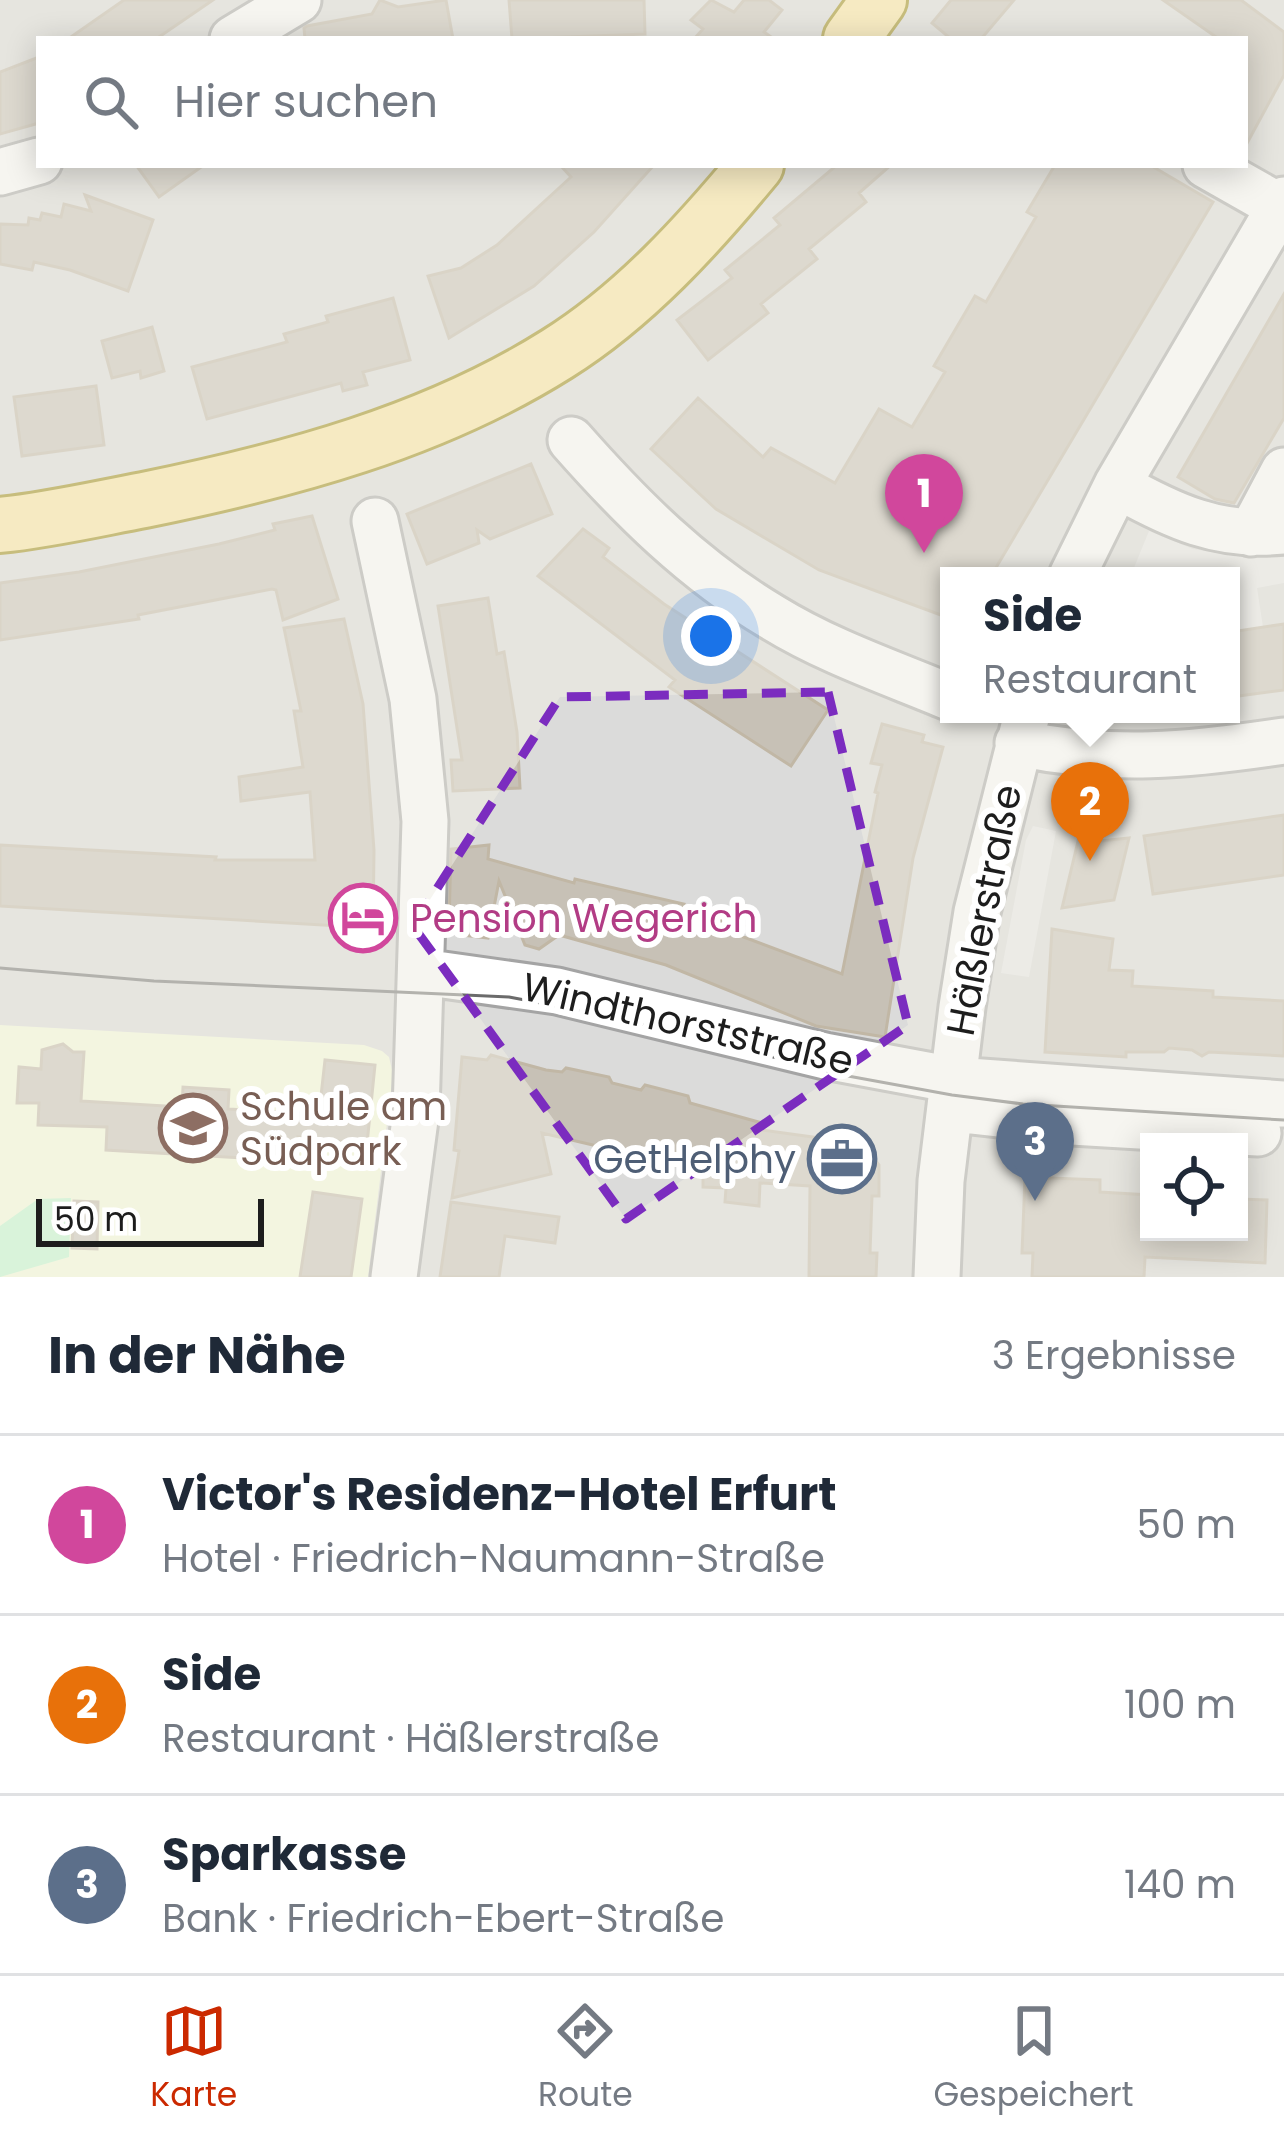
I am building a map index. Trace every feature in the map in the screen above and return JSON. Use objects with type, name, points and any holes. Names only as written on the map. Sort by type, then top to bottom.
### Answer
[{"type":"main road","points":[[0,525],[202,488],[314,459],[422,424],[494,391],[576,341],[646,284],[754,168]]},
{"type":"street","points":[[238,36],[298,0]]},
{"type":"street","points":[[0,172],[36,162]]},
{"type":"street","points":[[1076,567],[1117,485],[1277,227],[1209,168]]},
{"type":"street","points":[[571,440],[633,511],[737,594],[773,618],[855,659],[940,693]]},
{"type":"street","points":[[1117,485],[1185,522],[1254,532],[1284,471]]},
{"type":"street","points":[[375,521],[421,753],[425,821],[416,1112],[394,1277]]},
{"type":"street","points":[[1015,724],[1064,752],[1128,757],[1284,741]]},
{"type":"street","name":"Häßlerstraße","points":[[938,1277],[941,1181],[977,912],[1015,724]]},
{"type":"street","name":"Windthorststraße","points":[[422,972],[557,991],[825,1056],[952,1094]]},
{"type":"street","points":[[952,1094],[1284,1104]]},
{"type":"street","points":[[952,1094],[1072,1122],[1284,1134]]},
{"type":"highlighted area","points":[[828,692],[908,1025],[626,1219],[413,926],[560,697]]},
{"type":"shaded area","points":[[0,0],[1284,0],[1284,1277],[0,1277]]},
{"type":"shaded area","points":[[1284,508],[1284,583],[1257,588],[1263,627],[1240,631],[1240,567],[1134,567],[1149,531],[1193,549],[1281,554],[1279,517]]},
{"type":"shaded area","points":[[1033,826],[1056,831],[1029,977],[1001,973],[1026,840]]},
{"type":"shaded area","name":"Schule am Südpark","points":[[0,1025],[364,1045],[382,1051],[389,1057],[393,1074],[368,1277],[0,1277]]},
{"type":"green space","points":[[71,1198],[69,1257],[0,1277],[0,1226],[38,1199]]},
{"type":"building","points":[[124,0],[213,0],[160,36],[72,36]]},
{"type":"building","points":[[380,0],[398,7],[446,0],[452,36],[305,36],[307,26],[372,14]]},
{"type":"building","points":[[509,0],[644,0],[645,34],[512,36]]},
{"type":"building","points":[[711,0],[734,12],[744,0],[769,0],[782,10],[764,32],[770,36],[697,36],[703,29],[691,20]]},
{"type":"building","points":[[951,0],[1014,0],[984,36],[947,36],[932,23]]},
{"type":"building","points":[[1163,0],[1241,0],[1284,32],[1284,75],[1248,141],[1248,36],[1215,36]]},
{"type":"building","points":[[36,58],[36,124],[0,134],[0,72]]},
{"type":"building","points":[[138,168],[200,168],[159,197]]},
{"type":"building","points":[[563,168],[651,168],[594,232],[534,286],[449,338],[428,276],[461,268],[497,245],[571,177]]},
{"type":"building","points":[[833,168],[888,168],[859,193],[866,202],[809,249],[817,259],[761,304],[768,313],[708,360],[677,320],[732,278],[725,270],[780,225],[774,218]]},
{"type":"building","points":[[1053,168],[1155,168],[1213,202],[996,567],[940,567],[940,615],[819,570],[716,509],[651,449],[698,398],[763,457],[771,448],[835,483],[879,409],[912,427],[945,372],[934,366],[975,296],[986,302],[1036,217],[1027,212]]},
{"type":"building","points":[[85,195],[153,220],[128,291],[34,262],[32,270],[0,264],[0,224],[28,225],[29,218],[40,220],[42,213],[61,217],[64,204],[91,211]]},
{"type":"building","points":[[1284,294],[1284,418],[1234,503],[1215,499],[1178,477]]},
{"type":"building","points":[[393,298],[410,360],[363,372],[367,385],[343,391],[341,383],[207,419],[192,367],[287,342],[284,334],[328,322],[326,316]]},
{"type":"building","points":[[152,327],[164,371],[141,378],[140,371],[112,378],[102,341]]},
{"type":"building","points":[[96,386],[104,445],[22,456],[14,397]]},
{"type":"building","points":[[531,464],[552,514],[490,539],[477,530],[479,543],[427,564],[407,514]]},
{"type":"building","points":[[312,516],[338,599],[283,620],[272,589],[138,615],[139,619],[0,640],[0,583],[219,544]]},
{"type":"building","points":[[583,529],[609,548],[603,557],[664,604],[828,710],[791,766],[669,687],[675,680],[538,576]]},
{"type":"building","points":[[488,598],[497,654],[504,652],[520,788],[453,791],[451,760],[462,760],[438,606]]},
{"type":"building","points":[[344,619],[363,704],[374,850],[373,928],[0,906],[0,845],[215,860],[315,860],[310,792],[241,801],[239,777],[303,767],[294,711],[301,711],[284,628]]},
{"type":"building","points":[[1284,624],[1284,690],[1240,696],[1240,631]]},
{"type":"building","points":[[882,724],[924,735],[922,742],[943,747],[913,858],[885,1037],[816,1026],[666,965],[559,935],[539,949],[525,945],[499,881],[488,938],[461,935],[461,925],[449,924],[451,849],[489,845],[488,859],[574,883],[575,879],[684,904],[682,910],[744,926],[741,936],[842,974],[878,793],[882,765],[871,763]]},
{"type":"building","points":[[1284,815],[1284,875],[1153,894],[1144,836]]},
{"type":"building","points":[[1079,837],[1129,838],[1114,900],[1062,908]]},
{"type":"building","points":[[1052,929],[1113,939],[1109,970],[1133,971],[1132,986],[1284,1001],[1284,1056],[1209,1052],[1202,1056],[1169,1048],[1126,1052],[1126,1057],[1045,1052]]},
{"type":"building","points":[[63,1044],[73,1052],[84,1052],[81,1101],[182,1107],[183,1087],[229,1090],[228,1109],[319,1114],[325,1060],[375,1065],[367,1144],[298,1137],[297,1161],[106,1150],[107,1127],[38,1125],[39,1103],[17,1103],[19,1067],[41,1069],[42,1050]]},
{"type":"building","points":[[491,1055],[546,1070],[566,1068],[609,1077],[612,1083],[641,1090],[645,1085],[688,1096],[690,1103],[762,1123],[762,1130],[852,1139],[852,1144],[865,1147],[879,1165],[879,1196],[872,1196],[870,1253],[877,1253],[876,1277],[809,1277],[810,1186],[760,1183],[759,1206],[725,1202],[726,1188],[703,1187],[703,1171],[542,1133],[551,1174],[452,1198],[459,1151],[454,1150],[462,1057],[487,1060]]},
{"type":"building","points":[[1025,1177],[1100,1180],[1100,1192],[1140,1194],[1140,1241],[1248,1241],[1248,1199],[1267,1200],[1265,1263],[1145,1257],[1144,1277],[1032,1277],[1033,1253],[1022,1253]]},
{"type":"building","points":[[313,1192],[362,1199],[351,1277],[300,1277]]},
{"type":"building","points":[[74,1201],[98,1202],[97,1249],[72,1248]]},
{"type":"building","points":[[451,1202],[559,1217],[555,1243],[505,1236],[499,1277],[440,1277]]},
{"type":"tram line","points":[[0,968],[154,981],[509,997],[614,1017],[848,1076],[952,1095],[1023,1104],[1284,1120]]},
{"type":"place","name":"Victor's Residenz-Hotel Erfurt","points":[[924,553]]},
{"type":"place","name":"Side","points":[[1090,861]]},
{"type":"place","name":"Pension Wegerich","points":[[363,918]]},
{"type":"place","name":"Schule am Südpark","points":[[193,1128]]},
{"type":"place","name":"GetHelphy","points":[[842,1159]]},
{"type":"place","name":"Sparkasse","points":[[1035,1201]]}]
